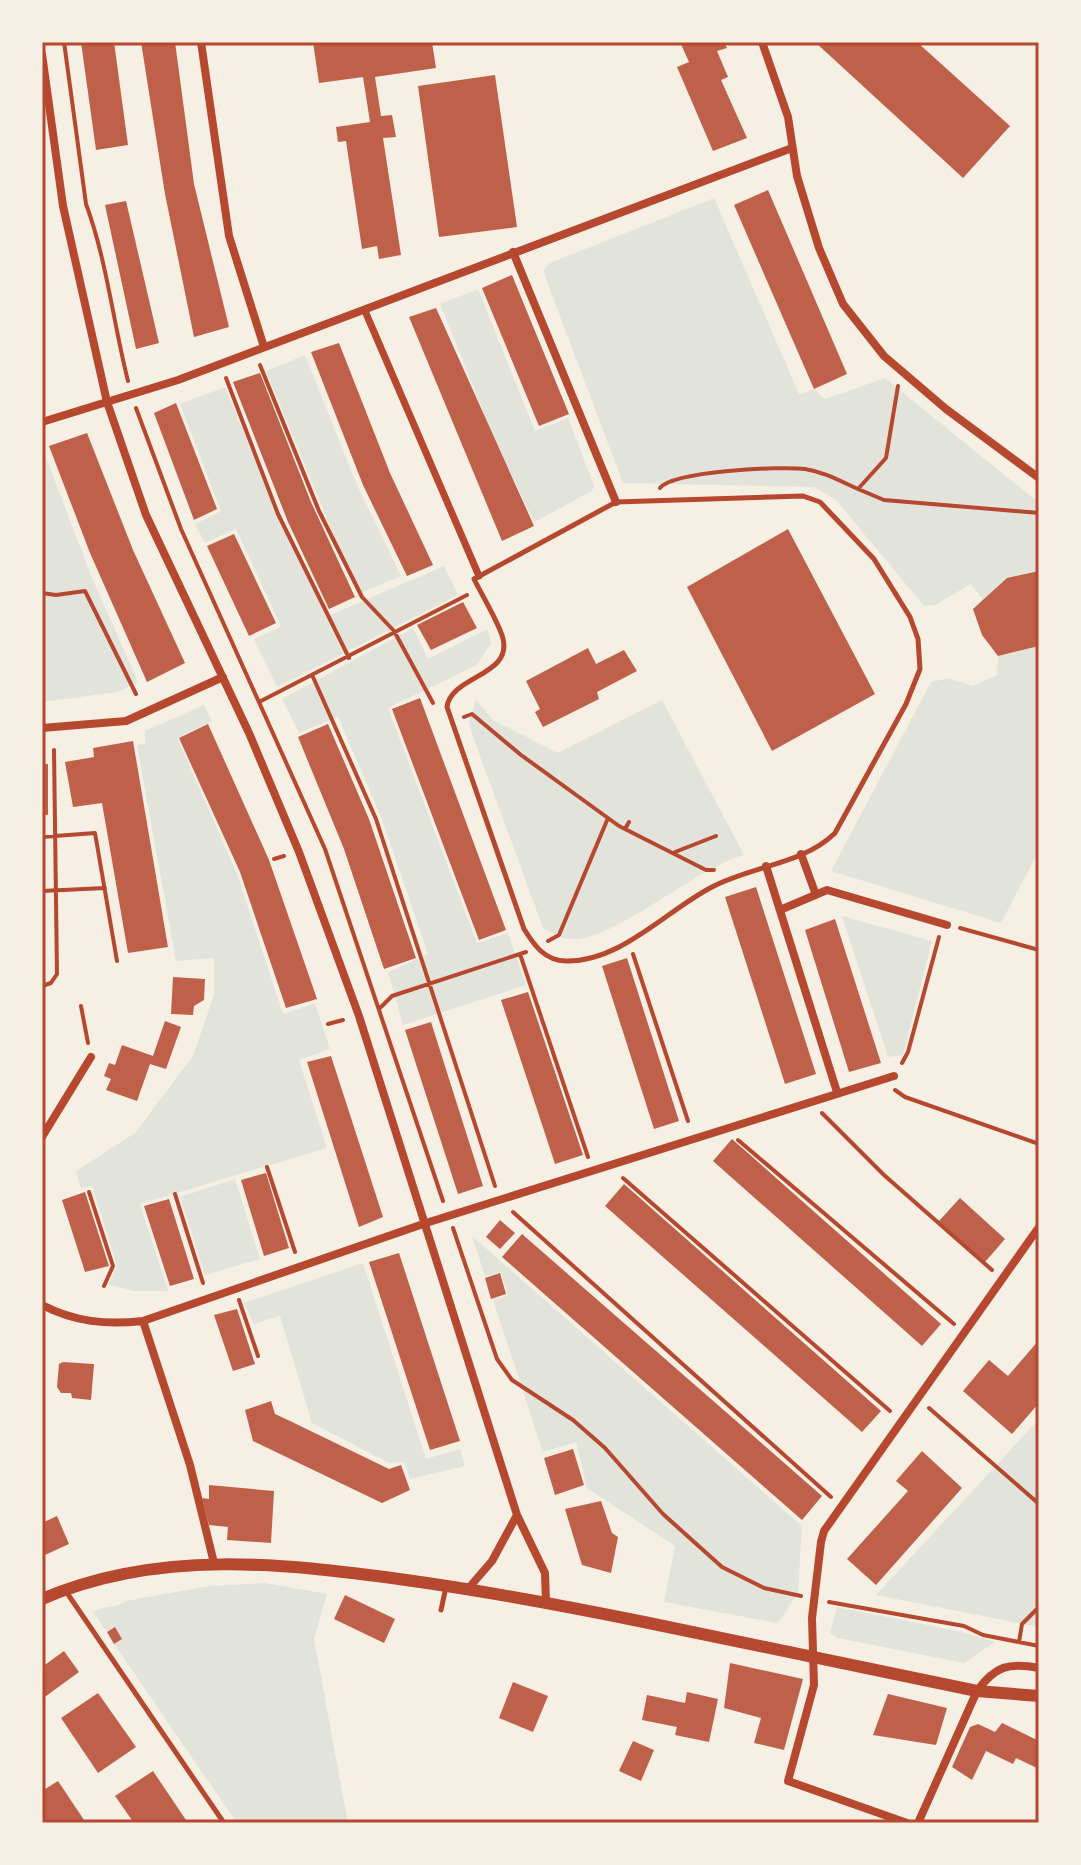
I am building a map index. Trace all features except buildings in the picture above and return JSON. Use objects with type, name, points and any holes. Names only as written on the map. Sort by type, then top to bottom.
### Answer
[{"type":"street","points":[[201,42],[229,236],[259,349]]},
{"type":"street","points":[[762,42],[788,117],[792,148],[819,248],[843,304],[884,356],[946,409],[1039,478]]},
{"type":"street","points":[[42,54],[63,206],[107,402],[146,515],[223,677],[299,852],[359,1016],[517,1515],[545,1573],[546,1602]]},
{"type":"street","points":[[42,422],[221,364],[792,148]]},
{"type":"street","points":[[513,252],[616,502]]},
{"type":"street","points":[[365,311],[479,576]]},
{"type":"street","points":[[42,728],[126,721],[223,677]]},
{"type":"street","points":[[801,854],[816,895]]},
{"type":"street","points":[[766,866],[837,1092]]},
{"type":"street","points":[[780,910],[827,890],[945,924]]},
{"type":"street","points":[[42,1137],[91,1057]]},
{"type":"street","points":[[42,1305],[64,1316],[109,1324],[143,1321],[426,1223],[894,1076]]},
{"type":"street","points":[[907,1823],[788,1781],[814,1685],[815,1599],[824,1531],[1039,1227]]},
{"type":"street","points":[[143,1321],[190,1465],[214,1563]]},
{"type":"street","points":[[467,1590],[492,1561],[517,1515]]},
{"type":"street","points":[[42,1599],[103,1576],[142,1569],[214,1563],[331,1570],[546,1602],[977,1691],[1039,1696]]},
{"type":"street","points":[[918,1823],[977,1691],[999,1667],[1015,1663],[1039,1668]]},
{"type":"lane","points":[[803,496],[820,502],[874,559],[910,617],[918,639],[920,669],[906,704],[835,833],[821,847],[714,886],[628,940],[588,958],[553,959],[535,948],[524,929],[450,723],[448,697],[457,687],[488,671],[503,651],[503,638],[474,579],[616,502],[662,501],[803,496]]},
{"type":"lane","points":[[441,1610],[446,1586]]},
{"type":"lane","points":[[65,1589],[224,1823]]},
{"type":"path","points":[[64,42],[86,204],[95,230],[112,322],[131,395],[181,529],[325,849],[376,1010],[497,1359],[512,1380],[573,1420],[605,1448],[663,1514],[722,1567],[764,1588],[964,1626],[983,1635],[1039,1646]]},
{"type":"path","points":[[259,349],[319,511],[362,597],[394,631],[426,695]]},
{"type":"path","points":[[221,364],[278,514],[349,658]]},
{"type":"path","points":[[858,489],[886,458],[898,383]]},
{"type":"path","points":[[662,501],[660,486],[670,479],[781,468],[824,473],[884,500],[1039,513]]},
{"type":"path","points":[[42,593],[56,595],[85,591],[136,694]]},
{"type":"path","points":[[259,702],[313,677],[465,595],[481,593]]},
{"type":"path","points":[[313,677],[376,819],[496,1189]]},
{"type":"path","points":[[450,723],[472,714],[500,739],[625,829],[706,870],[720,869]]},
{"type":"path","points":[[42,986],[51,983],[57,974],[54,750]]},
{"type":"path","points":[[376,1010],[392,996],[520,954],[559,935],[608,818]]},
{"type":"path","points":[[625,829],[629,822]]},
{"type":"path","points":[[42,837],[95,833],[117,961]]},
{"type":"path","points":[[675,852],[716,836]]},
{"type":"path","points":[[42,891],[105,888]]},
{"type":"path","points":[[1039,950],[945,924],[908,1052],[894,1076],[895,1090],[905,1097],[1039,1144]]},
{"type":"path","points":[[628,940],[688,1121]]},
{"type":"path","points":[[520,954],[588,1157]]},
{"type":"path","points":[[81,1006],[91,1057]]},
{"type":"path","points":[[328,1024],[343,1020]]},
{"type":"path","points":[[820,1112],[884,1175],[1003,1279]]},
{"type":"path","points":[[735,1138],[965,1333]]},
{"type":"path","points":[[267,1167],[295,1252]]},
{"type":"path","points":[[621,1176],[902,1422]]},
{"type":"path","points":[[89,1192],[113,1266],[104,1286]]},
{"type":"path","points":[[175,1194],[203,1283]]},
{"type":"path","points":[[512,1211],[841,1507]]},
{"type":"path","points":[[239,1298],[258,1356]]},
{"type":"path","points":[[918,1399],[1039,1504]]},
{"type":"path","points":[[1019,1642],[1022,1624],[1039,1607]]},
{"type":"shaded area","points":[[714,198],[799,394],[814,389],[825,399],[885,378],[1039,503],[1039,571],[983,600],[971,584],[935,605],[924,606],[836,500],[814,487],[623,483],[543,271],[550,263]]},
{"type":"shaded area","points":[[478,289],[535,431],[568,418],[594,486],[592,491],[534,522],[492,433],[440,304]]},
{"type":"shaded area","points":[[305,355],[357,485],[401,576],[358,594],[266,371]]},
{"type":"shaded area","points":[[225,387],[278,514],[343,654],[277,687],[254,639],[281,626],[236,529],[205,543],[195,524],[221,511],[180,404]]},
{"type":"shaded area","points":[[42,447],[92,578],[138,682],[118,692],[42,702]]},
{"type":"shaded area","points":[[444,566],[458,595],[348,651],[330,615]]},
{"type":"shaded area","points":[[413,628],[428,659],[487,629],[491,643],[477,665],[388,708],[477,943],[508,933],[526,985],[403,1025],[388,972],[428,954],[381,817],[338,717],[299,733],[282,699]]},
{"type":"shaded area","points":[[1039,646],[1039,850],[1001,923],[831,871],[931,682],[949,678],[973,686],[997,675],[998,656]]},
{"type":"shaded area","points":[[476,700],[493,720],[558,753],[662,700],[744,855],[724,862],[632,917],[589,937],[568,939],[546,930],[472,734],[469,722]]},
{"type":"shaded area","points":[[204,705],[212,721],[177,738],[237,874],[283,1014],[315,1003],[330,1049],[299,1060],[327,1148],[140,1204],[168,1291],[133,1291],[109,1284],[117,1266],[92,1186],[81,1188],[76,1171],[135,1133],[193,1056],[214,995],[214,958],[176,961],[137,745],[145,744],[145,731]]},
{"type":"shaded area","points":[[842,916],[932,941],[903,1055],[888,1057]]},
{"type":"shaded area","points":[[235,1179],[260,1259],[205,1275],[180,1197]]},
{"type":"shaded area","points":[[472,1236],[802,1526],[798,1593],[778,1623],[664,1602],[675,1546],[587,1488],[576,1442],[543,1452],[493,1300],[508,1295],[501,1272],[485,1276]]},
{"type":"shaded area","points":[[363,1263],[426,1459],[460,1449],[465,1466],[410,1479],[404,1462],[389,1463],[312,1423],[280,1316],[254,1324],[244,1303]]},
{"type":"shaded area","points":[[1039,1419],[1039,1627],[876,1595]]},
{"type":"shaded area","points":[[265,1583],[327,1594],[314,1639],[348,1823],[237,1823],[114,1644],[122,1639],[114,1628],[107,1632],[93,1612],[126,1601],[209,1586]]},
{"type":"shaded area","points":[[837,1607],[963,1632],[995,1642],[964,1663],[838,1638],[830,1633]]}]
